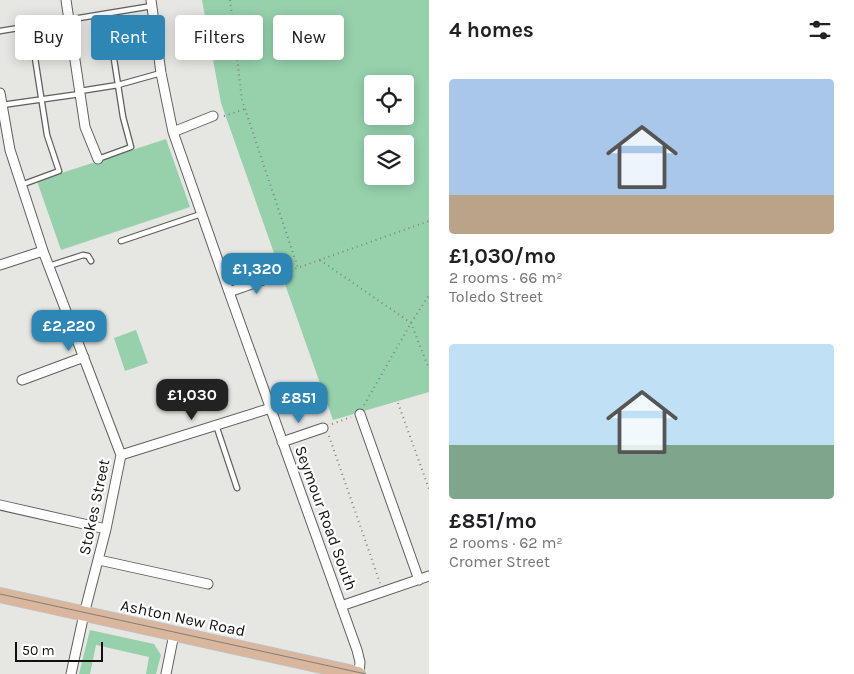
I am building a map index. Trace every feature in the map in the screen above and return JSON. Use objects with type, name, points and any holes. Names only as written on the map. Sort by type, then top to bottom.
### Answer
[{"type":"main road","name":"Ashton New Road","points":[[0,595],[358,674]]},
{"type":"street","points":[[66,0],[68,15]]},
{"type":"street","name":"Seymour Road South","points":[[152,3],[161,73],[173,132],[282,442],[358,650],[360,662],[358,674]]},
{"type":"street","points":[[75,60],[85,127],[98,159]]},
{"type":"street","name":"Stokes Street","points":[[0,93],[10,150],[21,185],[43,251],[121,456],[99,560],[84,614],[71,674]]},
{"type":"street","points":[[173,132],[213,116]]},
{"type":"street","points":[[0,152],[10,150]]},
{"type":"street","points":[[0,265],[43,251]]},
{"type":"street","points":[[229,292],[277,275]]},
{"type":"street","points":[[22,380],[84,357]]},
{"type":"street","points":[[121,456],[271,408]]},
{"type":"street","points":[[360,414],[419,580]]},
{"type":"street","points":[[282,442],[324,427]]},
{"type":"street","points":[[0,505],[106,529]]},
{"type":"street","points":[[99,560],[208,584]]},
{"type":"street","points":[[341,606],[429,576]]},
{"type":"street","points":[[166,674],[174,634]]},
{"type":"lane","points":[[81,18],[152,3]]},
{"type":"lane","points":[[98,159],[131,147],[123,117],[107,14]]},
{"type":"lane","points":[[0,31],[15,28]]},
{"type":"lane","points":[[21,185],[59,171],[47,135],[35,60]]},
{"type":"lane","points":[[2,105],[118,85],[161,73]]},
{"type":"lane","points":[[121,241],[201,214]]},
{"type":"lane","points":[[49,266],[83,255],[88,256],[92,261]]},
{"type":"lane","points":[[216,426],[236,488]]},
{"type":"path","points":[[230,0],[242,100],[298,268]]},
{"type":"path","points":[[213,116],[220,117],[245,109]]},
{"type":"path","points":[[277,275],[429,221]]},
{"type":"path","points":[[320,260],[411,323],[429,369]]},
{"type":"path","points":[[383,592],[324,427],[360,414],[411,323],[429,295]]},
{"type":"path","points":[[398,403],[429,490]]},
{"type":"green space","points":[[202,0],[429,0],[429,392],[333,420],[221,103],[213,60],[263,60],[263,15],[205,15]]},
{"type":"green space","points":[[166,139],[190,207],[61,250],[37,181]]},
{"type":"green space","points":[[136,330],[148,363],[125,371],[114,338]]},
{"type":"green space","points":[[90,630],[154,644],[161,655],[156,674],[146,674],[149,657],[96,645],[90,674],[79,674]]},
{"type":"tram line","points":[[0,594],[366,674]]}]
